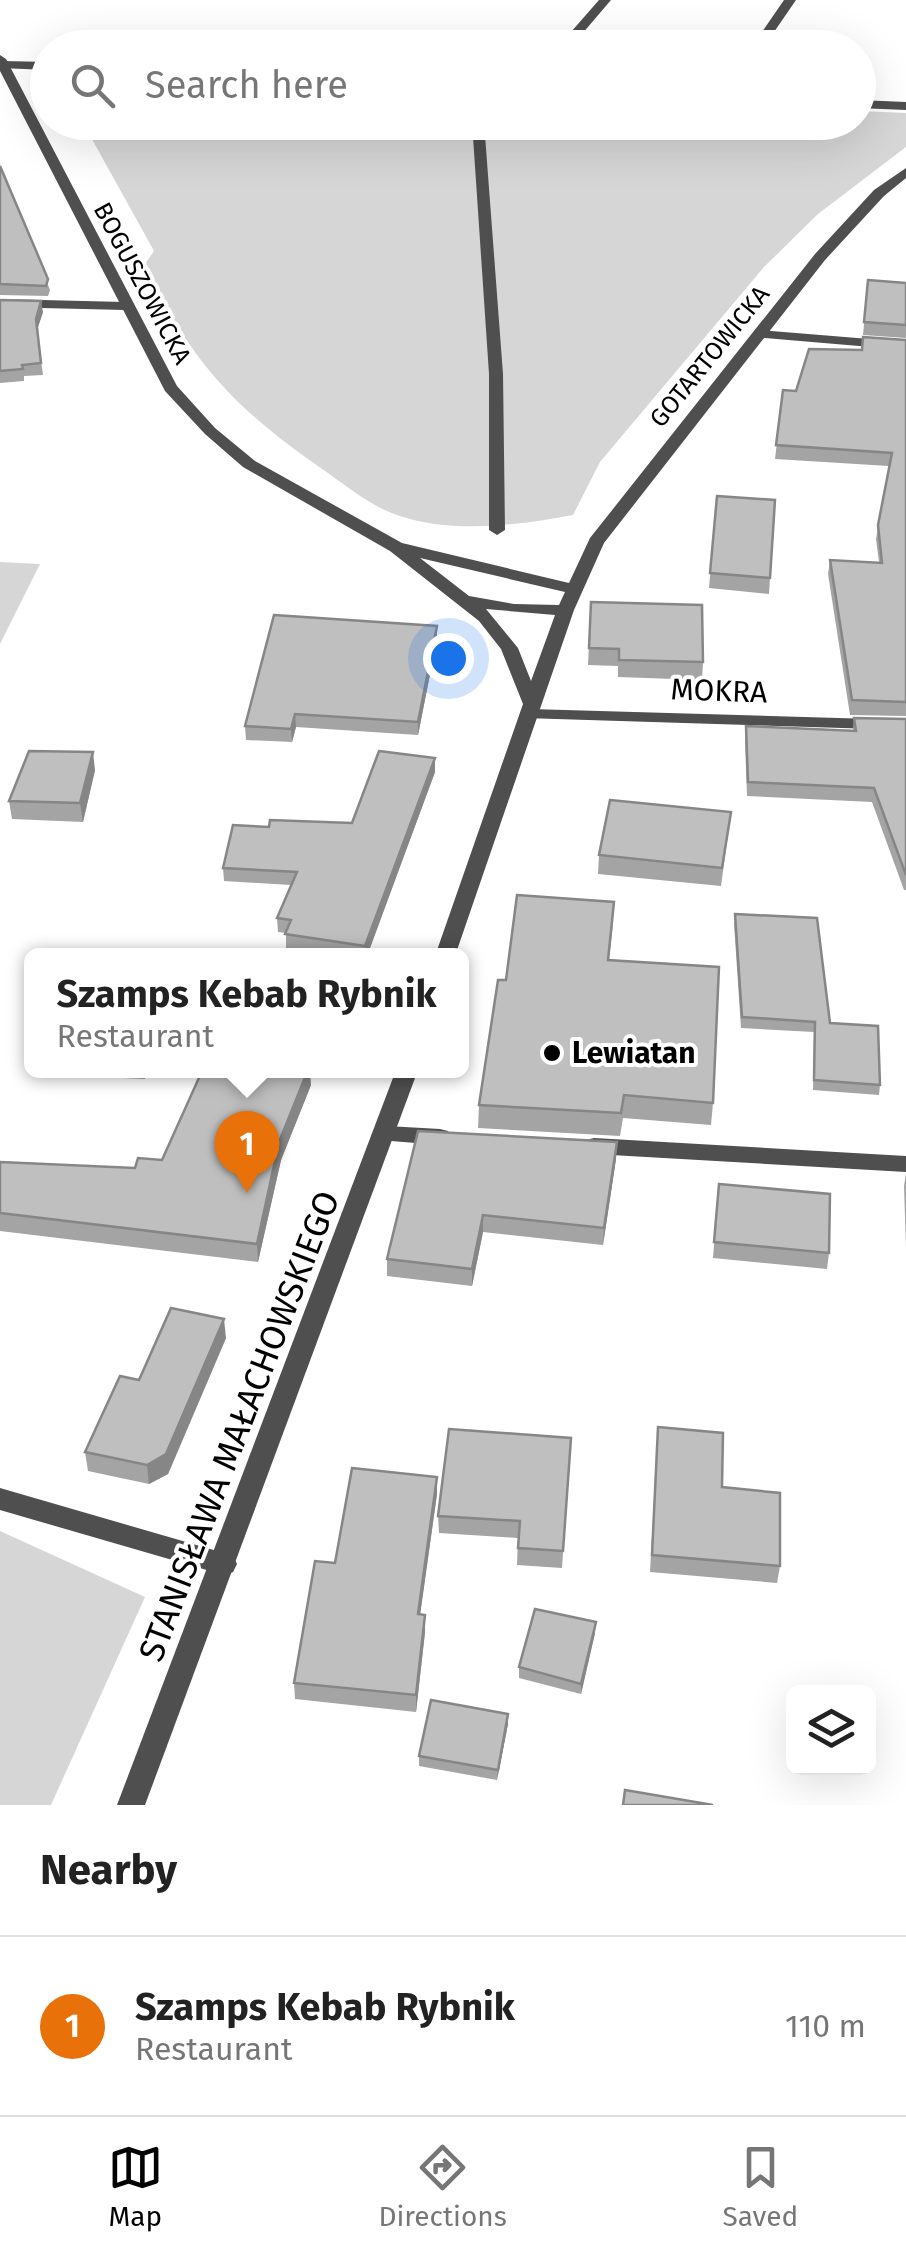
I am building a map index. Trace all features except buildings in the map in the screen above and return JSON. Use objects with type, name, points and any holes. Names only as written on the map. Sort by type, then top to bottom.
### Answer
[{"type":"street","points":[[579,30],[606,0]]},
{"type":"street","points":[[769,30],[790,0]]},
{"type":"street","points":[[2,62],[30,64]]},
{"type":"street","name":"BOGUSZOWICKA","points":[[2,62],[30,118]]},
{"type":"street","points":[[876,105],[906,106]]},
{"type":"street","name":"BOGUSZOWICKA","points":[[41,140],[170,388],[227,447],[282,486],[396,547],[436,582],[465,600],[499,632],[531,709]]},
{"type":"street","points":[[479,140],[496,374],[497,530]]},
{"type":"street","name":"GOTARTOWICKA","points":[[574,589],[605,527],[850,222],[906,172]]},
{"type":"street","points":[[0,303],[125,306]]},
{"type":"street","points":[[759,334],[906,346]]},
{"type":"street","name":"BOGUSZOWICKA","points":[[396,547],[574,589]]},
{"type":"street","points":[[447,948],[574,589]]},
{"type":"street","name":"BOGUSZOWICKA","points":[[465,600],[514,609],[565,610]]},
{"type":"street","name":"MOKRA","points":[[531,709],[906,725]]},
{"type":"street","name":"STANISŁAWA MAŁACHOWSKIEGO","points":[[131,1805],[405,1078]]},
{"type":"street","points":[[387,1134],[467,1138]]},
{"type":"street","points":[[567,1144],[906,1164]]},
{"type":"street","points":[[0,1499],[224,1564]]},
{"type":"shaded area","points":[[876,112],[906,113],[906,147],[818,214],[764,267],[600,462],[573,515],[486,526],[442,525],[400,516],[354,492],[243,407],[201,360],[143,267],[154,251],[92,140],[876,140]]},
{"type":"shaded area","points":[[0,562],[40,564],[0,644]]},
{"type":"shaded area","points":[[0,1531],[145,1597],[51,1805],[0,1805]]},
{"type":"place","name":"Lewiatan","points":[[552,1053]]},
{"type":"place","name":"Szamps Kebab Rybnik","points":[[247,1193]]}]
